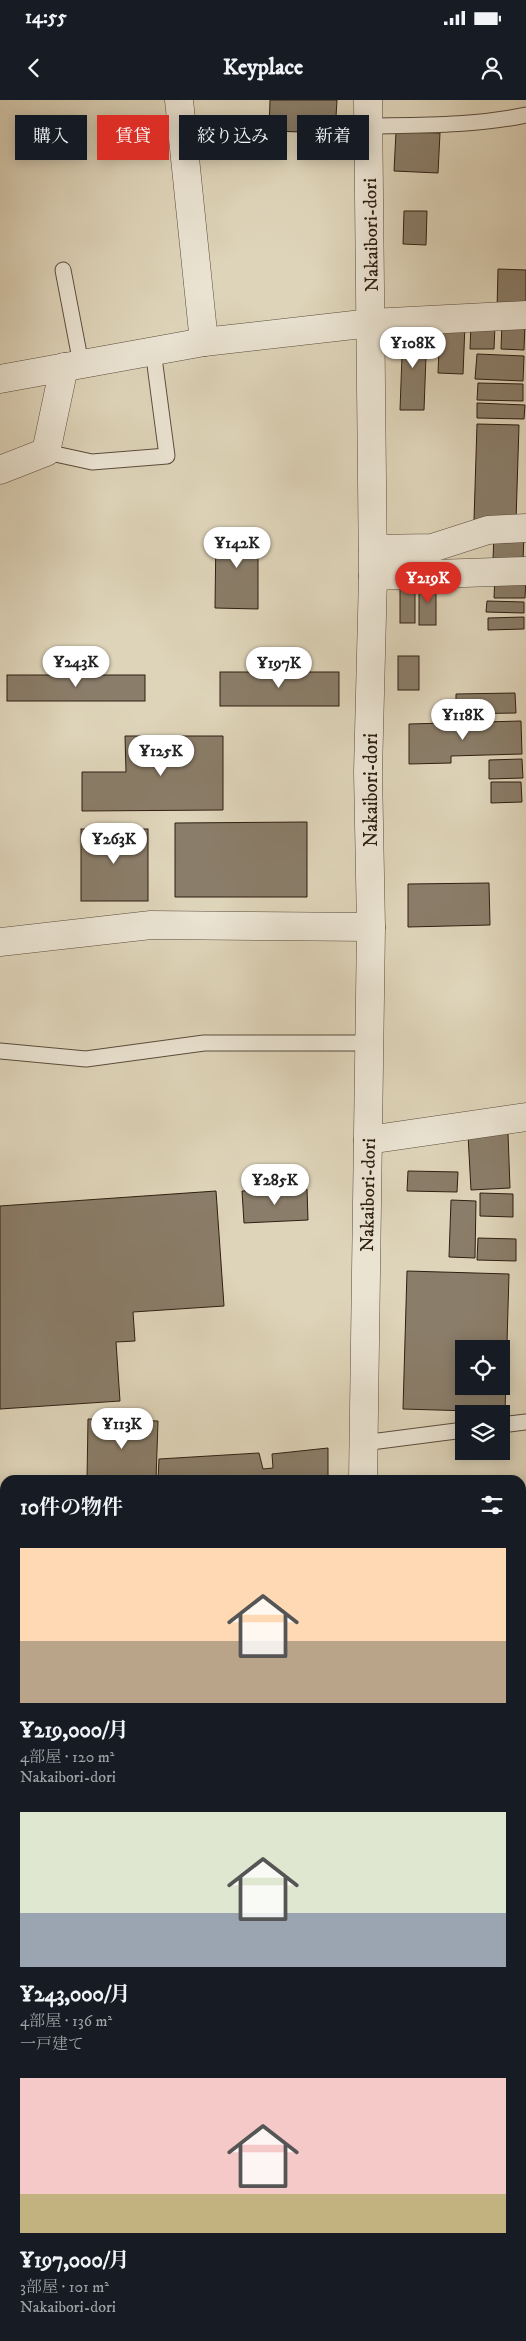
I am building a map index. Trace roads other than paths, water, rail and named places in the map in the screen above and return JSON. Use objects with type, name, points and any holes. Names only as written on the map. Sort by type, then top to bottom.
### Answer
[{"type":"street","points":[[179,100],[204,342]]},
{"type":"street","name":"Nakaibori-dori","points":[[363,1475],[371,927],[368,772],[373,576],[368,113]]},
{"type":"street","points":[[0,379],[204,342],[371,323],[526,314]]},
{"type":"street","points":[[0,470],[46,452],[73,366]]},
{"type":"street","points":[[373,548],[432,548],[488,530],[526,528]]},
{"type":"street","points":[[373,576],[526,571]]},
{"type":"street","points":[[0,942],[152,925],[371,927]]},
{"type":"street","points":[[368,1140],[526,1117]]},
{"type":"lane","points":[[368,113],[452,124],[495,121],[526,115]]},
{"type":"lane","points":[[63,270],[73,366]]},
{"type":"lane","points":[[46,452],[92,462],[167,456],[153,350]]},
{"type":"lane","points":[[0,1051],[86,1059],[204,1043],[370,1043]]},
{"type":"lane","points":[[510,1424],[526,1422]]},
{"type":"lane","points":[[363,1443],[455,1431]]}]
